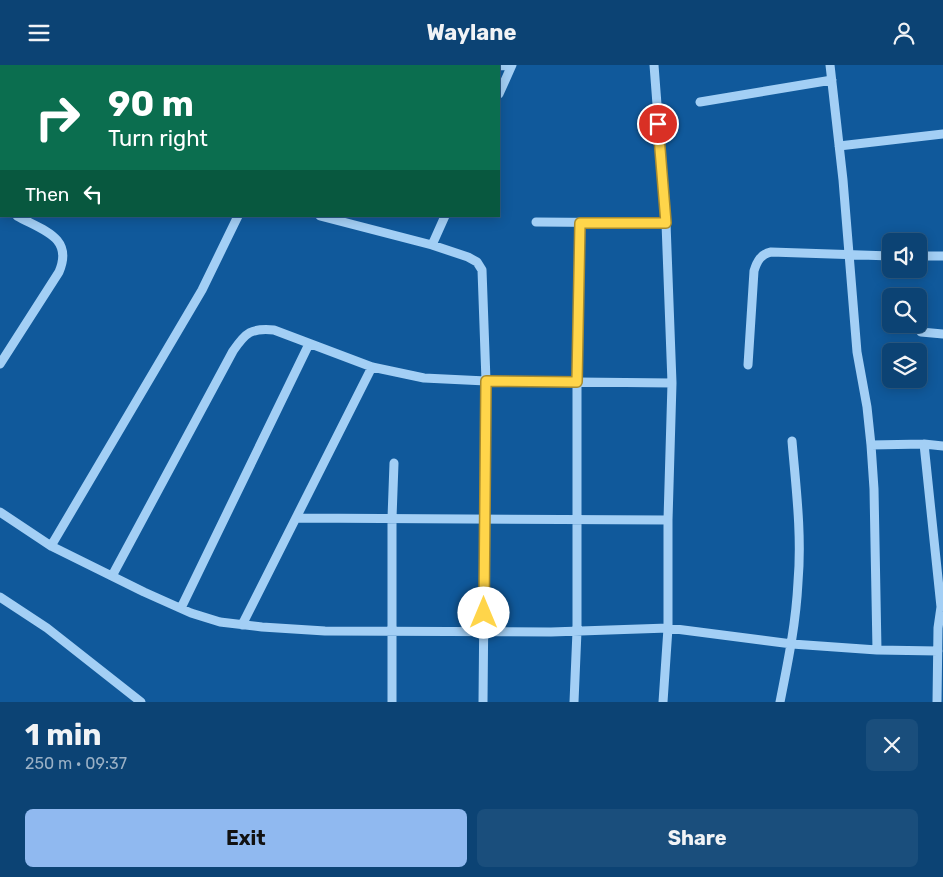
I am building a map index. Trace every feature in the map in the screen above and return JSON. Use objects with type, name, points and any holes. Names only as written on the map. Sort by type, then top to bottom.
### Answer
[{"type":"street","points":[[500,92],[512,65]]},
{"type":"street","points":[[654,65],[666,223],[672,383],[668,520],[668,628],[663,702]]},
{"type":"street","points":[[830,65],[857,352],[867,407],[871,445],[874,489],[877,650]]},
{"type":"street","points":[[700,102],[832,80]]},
{"type":"street","points":[[839,146],[943,134]]},
{"type":"street","points":[[0,364],[60,272],[64,254],[62,246],[55,237],[19,217]]},
{"type":"street","points":[[51,546],[202,290],[238,217]]},
{"type":"street","points":[[324,217],[432,245],[468,257],[476,262],[482,271],[486,381],[483,702]]},
{"type":"street","points":[[432,245],[445,217]]},
{"type":"street","points":[[536,222],[666,223]]},
{"type":"street","points":[[574,702],[577,631],[577,382],[580,223]]},
{"type":"street","points":[[748,365],[754,271],[760,258],[765,253],[882,256]]},
{"type":"street","points":[[927,256],[943,256]]},
{"type":"street","points":[[112,576],[241,339],[248,332],[258,328],[274,330],[372,367],[424,378],[486,381],[672,383]]},
{"type":"street","points":[[927,333],[943,334]]},
{"type":"street","points":[[181,608],[309,344]]},
{"type":"street","points":[[242,625],[372,367]]},
{"type":"street","points":[[780,702],[792,644],[799,581],[799,521],[792,441]]},
{"type":"street","points":[[871,445],[924,444],[943,446]]},
{"type":"street","points":[[924,444],[942,606],[938,628],[937,702]]},
{"type":"street","points":[[392,702],[391,632],[394,463]]},
{"type":"street","points":[[0,512],[51,546],[112,576],[181,608],[220,621],[242,625],[325,631],[391,632],[577,631],[668,628],[792,644],[877,650],[938,651]]},
{"type":"street","points":[[296,517],[668,520]]},
{"type":"street","points":[[0,597],[47,628],[141,702]]},
{"type":"route","points":[[484,613],[486,381],[577,382],[580,223],[666,223],[658,124]]}]
